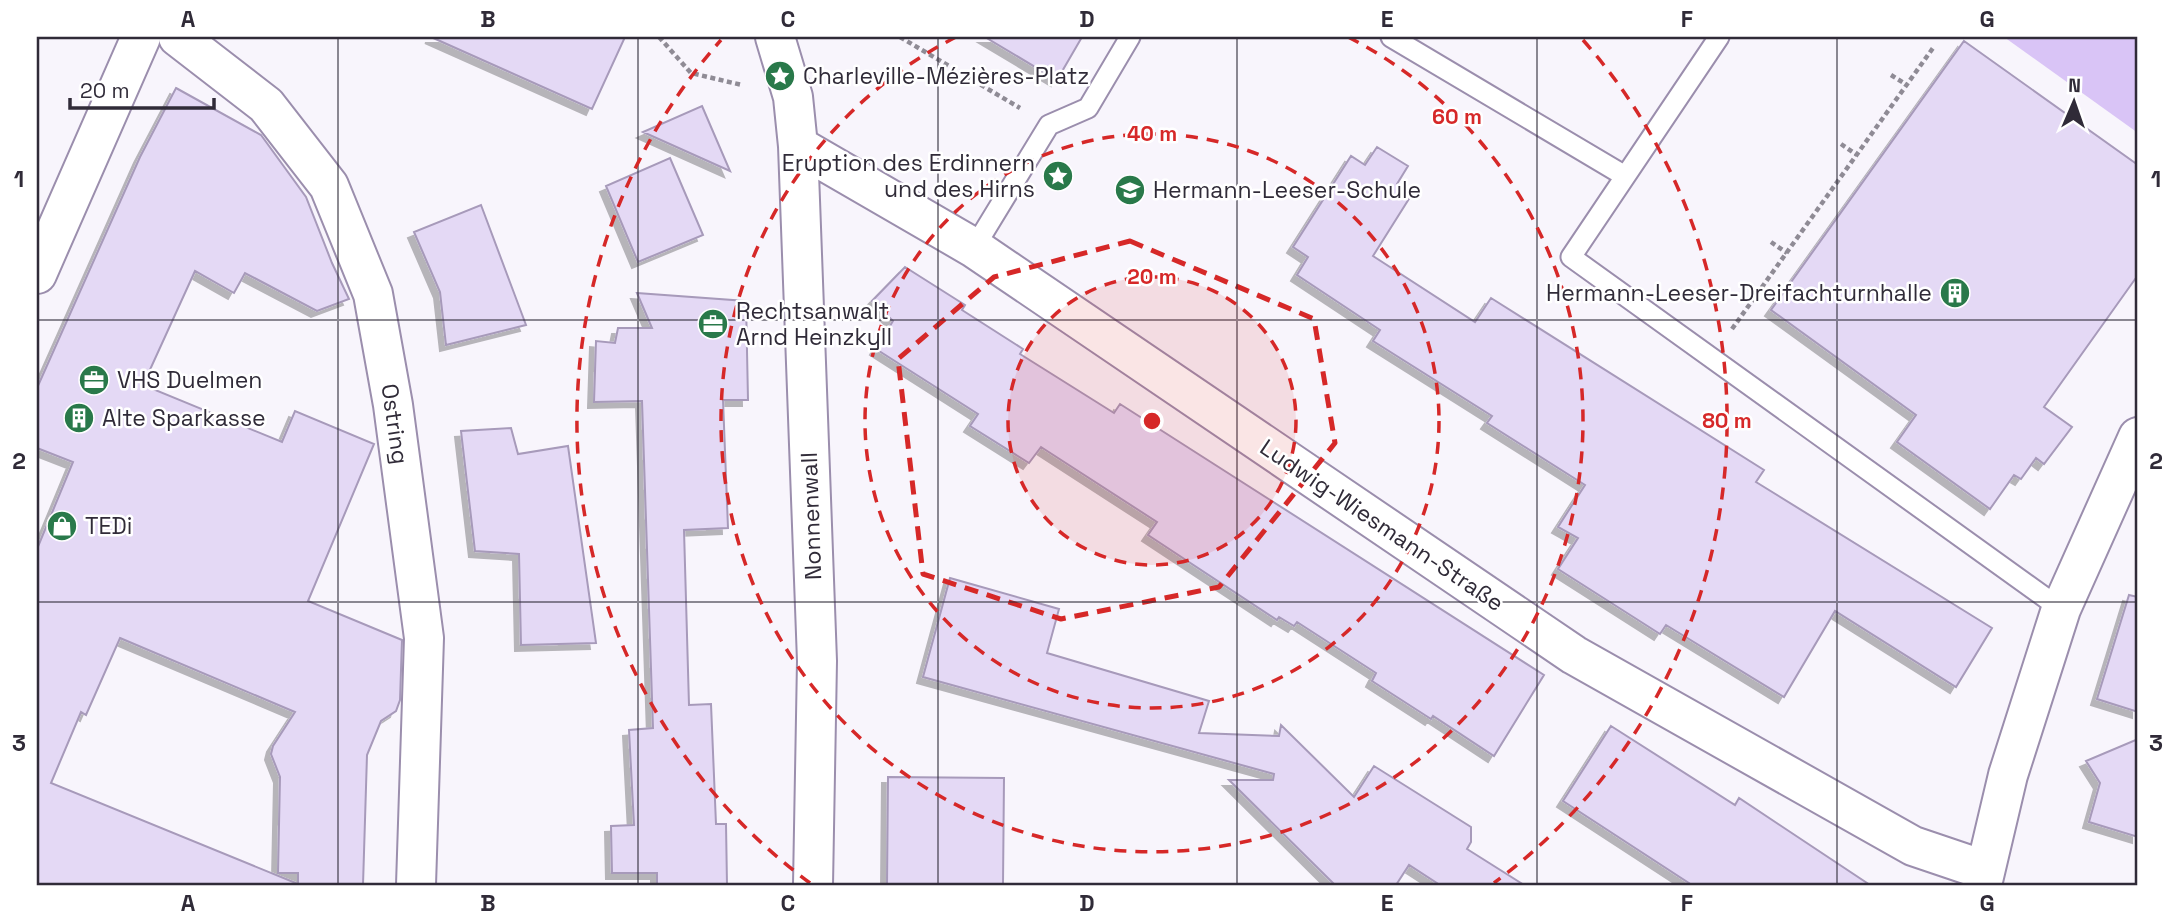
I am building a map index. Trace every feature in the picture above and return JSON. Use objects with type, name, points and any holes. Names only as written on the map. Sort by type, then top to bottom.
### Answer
[{"type":"street","points":[[37,274],[141,37]]},
{"type":"street","name":"Ostring","points":[[178,37],[266,105],[329,186],[373,293],[393,405],[424,638],[416,885]]},
{"type":"street","points":[[775,37],[793,97],[798,146]]},
{"type":"street","name":"Ludwig-Wiesmann-Straße","points":[[798,146],[974,248],[1574,655],[1913,846],[1983,878]]},
{"type":"street","name":"Nonnenwall","points":[[798,146],[817,661],[813,885]]},
{"type":"street","points":[[1983,878],[2024,721],[2061,609],[2138,437]]},
{"type":"lane","points":[[974,248],[1049,125],[1088,108],[1130,37]]},
{"type":"lane","points":[[1391,37],[1625,176]]},
{"type":"lane","points":[[1719,37],[1571,257],[2061,609]]},
{"type":"path","points":[[659,37],[691,73],[793,97]]},
{"type":"path","points":[[900,37],[1049,125]]},
{"type":"path","points":[[1712,358],[1933,48]]},
{"type":"path","points":[[1892,75],[1907,86]]},
{"type":"path","points":[[1842,144],[1857,155]]},
{"type":"path","points":[[1771,242],[1787,253]]},
{"type":"highlighted area","points":[[1130,241],[1314,319],[1335,443],[1219,587],[1061,619],[923,574],[898,359],[994,277]]},
{"type":"shaded area","points":[[2004,37],[2138,37],[2138,133]]},
{"type":"building","points":[[431,37],[625,37],[592,109]]},
{"type":"building","points":[[985,37],[1082,37],[1057,80]]},
{"type":"building","name":"Hermann-Leeser-Dreifachturnhalle","points":[[1964,41],[2138,165],[2138,275],[2044,407],[2072,427],[2044,464],[2036,458],[2021,479],[2014,475],[1990,509],[1897,442],[1916,415],[1771,310]]},
{"type":"building","points":[[176,88],[261,135],[306,197],[349,299],[317,311],[245,273],[234,293],[195,271],[143,385],[282,442],[295,411],[374,444],[308,601],[402,640],[400,700],[396,711],[381,721],[367,755],[363,885],[37,885],[37,549],[73,462],[37,448],[37,388],[140,157]],"holes":[[[120,638],[295,712],[273,746],[271,754],[280,777],[278,873],[298,873],[298,884],[51,783],[81,712],[86,715]]]},
{"type":"building","points":[[702,106],[730,171],[643,132]]},
{"type":"building","points":[[1377,147],[1408,166],[1397,184],[1412,194],[1373,256],[1475,322],[1491,298],[1764,470],[1756,482],[1992,628],[1956,687],[1835,611],[1784,697],[1666,625],[1660,634],[1558,569],[1578,538],[1558,527],[1585,485],[1487,423],[1492,416],[1373,341],[1380,330],[1297,275],[1308,257],[1293,247],[1351,156],[1365,165]]},
{"type":"building","points":[[670,158],[703,235],[638,262],[606,186]]},
{"type":"building","points":[[481,205],[526,325],[446,345],[440,292],[414,232]]},
{"type":"building","points":[[905,267],[965,305],[962,310],[1023,349],[1020,354],[1114,413],[1120,404],[1544,675],[1494,756],[1433,716],[1431,719],[1372,681],[1376,673],[1297,622],[1294,626],[1279,617],[1277,620],[1148,535],[1157,522],[1041,447],[1029,463],[970,426],[978,414],[876,349],[893,321],[872,301]]},
{"type":"building","points":[[637,293],[746,301],[748,400],[723,400],[728,528],[684,530],[689,705],[711,704],[716,824],[726,824],[727,885],[657,885],[657,873],[612,873],[611,826],[634,825],[629,730],[653,728],[642,401],[594,402],[596,341],[615,343],[618,328],[652,328]]},
{"type":"building","points":[[511,428],[518,454],[568,446],[596,643],[521,645],[519,554],[475,551],[461,431]]},
{"type":"building","points":[[950,578],[1059,609],[1047,653],[1209,701],[1199,733],[1279,736],[1281,725],[1354,797],[1374,766],[1471,827],[1471,842],[1467,849],[1524,885],[1440,885],[1409,865],[1396,885],[1335,885],[1229,780],[1273,780],[1274,774],[923,677]]},
{"type":"building","points":[[2129,595],[2138,597],[2138,712],[2097,699]]},
{"type":"building","points":[[1611,726],[1735,805],[1739,798],[1870,885],[1692,885],[1563,801]]},
{"type":"building","points":[[2138,739],[2138,837],[2089,822],[2100,783],[2086,761]]},
{"type":"building","points":[[888,777],[1004,778],[1003,885],[887,885]]},
{"type":"place","name":"Charleville-Mézières-Platz","points":[[780,76]]},
{"type":"place","name":"Eruption des Erdinnern und des Hirns","points":[[1058,176]]},
{"type":"place","name":"Hermann-Leeser-Schule","points":[[1130,190]]},
{"type":"place","name":"Hermann-Leeser-Dreifachturnhalle","points":[[1955,293]]},
{"type":"place","name":"Rechtsanwalt Arnd Heinzkyll","points":[[713,324]]},
{"type":"place","name":"VHS Duelmen","points":[[94,380]]},
{"type":"place","name":"Alte Sparkasse","points":[[79,418]]},
{"type":"place","name":"TEDi","points":[[62,526]]}]
